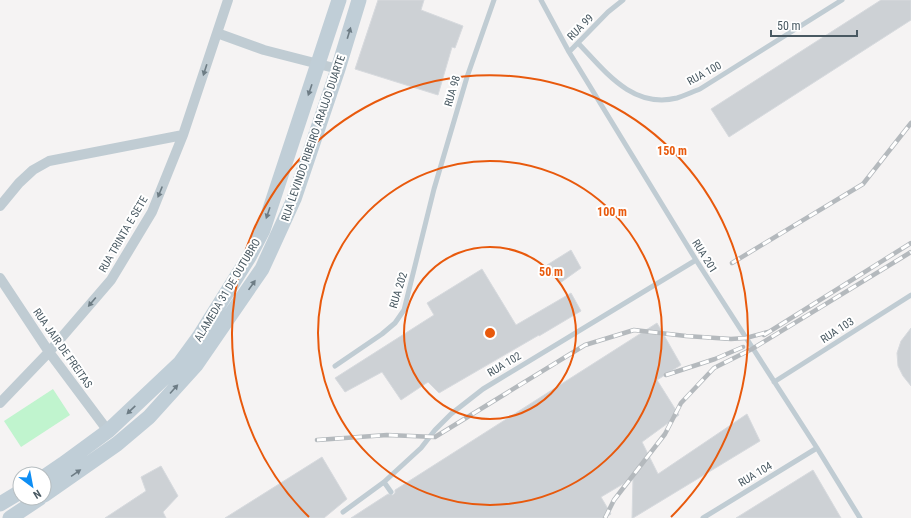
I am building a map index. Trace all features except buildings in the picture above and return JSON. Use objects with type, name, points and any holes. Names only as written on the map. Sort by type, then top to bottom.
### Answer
[{"type":"main road","name":"ALAMEDA 31 DE OUTUBRO","points":[[52,471],[108,431],[180,362],[190,361],[208,323],[249,256],[262,230],[340,0]]},
{"type":"main road","name":"RUA LEVINDO RIBEIRO ARAUJO DUARTE","points":[[52,489],[117,444],[149,417],[190,361],[262,269],[294,199],[338,69],[359,0]]},
{"type":"main road","points":[[0,504],[12,497]]},
{"type":"main road","points":[[10,518],[28,506]]},
{"type":"street","name":"RUA TRINTA E SETE","points":[[0,403],[50,352],[111,280],[152,212],[183,135],[228,0]]},
{"type":"street","points":[[217,34],[264,50],[338,69]]},
{"type":"street","points":[[0,206],[19,183],[34,170],[49,161],[183,135]]},
{"type":"street","name":"RUA JAIR DE FREITAS","points":[[0,278],[50,352],[108,431]]},
{"type":"lane","name":"RUA 98","points":[[434,189],[467,77],[494,0]]},
{"type":"lane","name":"RUA 201","points":[[541,0],[569,52],[696,260],[817,448],[860,518]]},
{"type":"lane","name":"RUA 99","points":[[569,52],[608,12],[623,0]]},
{"type":"lane","name":"RUA 100","points":[[578,43],[616,83],[637,96],[660,100],[676,98],[700,89],[842,0]]},
{"type":"lane","name":"RUA 202","points":[[335,366],[391,327],[404,310],[434,189]]},
{"type":"lane","name":"RUA 102","points":[[342,512],[384,482],[421,448],[450,414],[483,389],[696,260]]},
{"type":"lane","name":"RUA 103","points":[[774,382],[911,294]]},
{"type":"lane","name":"RUA 104","points":[[703,518],[817,448]]},
{"type":"lane","points":[[384,482],[391,492]]},
{"type":"green space","points":[[53,389],[70,415],[21,447],[4,421]]},
{"type":"railway","points":[[732,263],[863,184],[911,123]]},
{"type":"railway","points":[[764,335],[911,243]]},
{"type":"railway","points":[[605,518],[614,500],[665,434],[681,403],[714,368],[752,349],[911,252]]},
{"type":"railway","points":[[317,440],[387,435],[435,437],[585,345],[634,330],[731,339],[746,338],[768,332]]},
{"type":"railway","points":[[666,375],[715,359],[743,347]]}]
